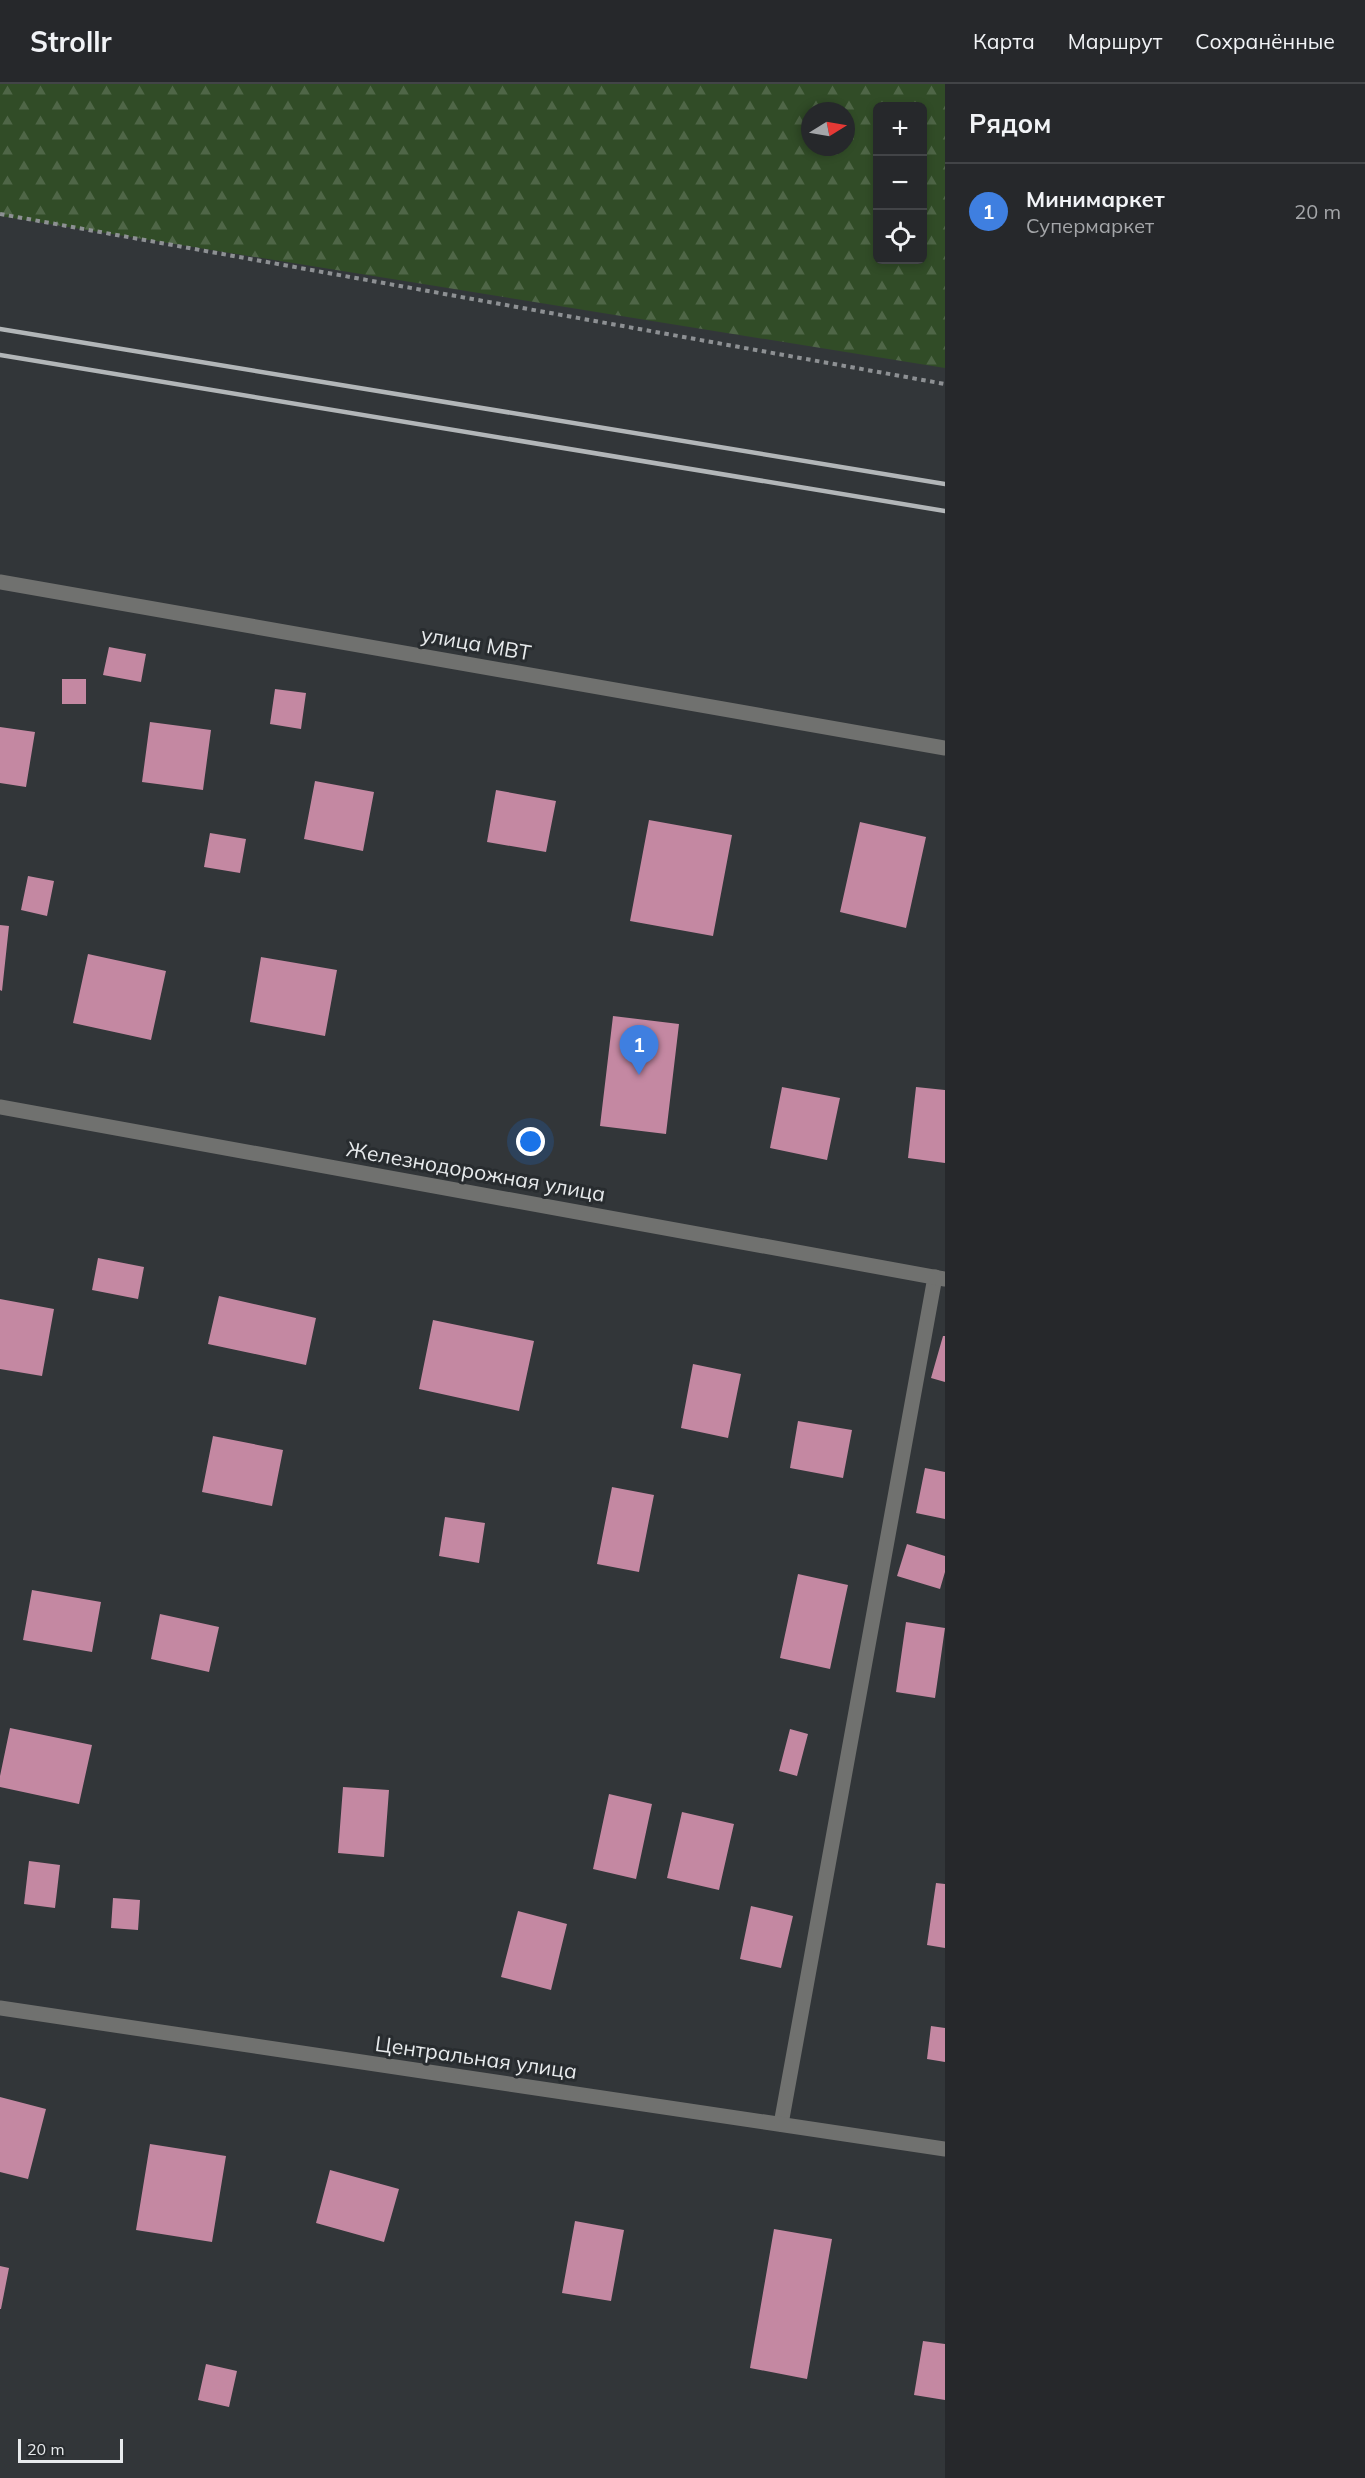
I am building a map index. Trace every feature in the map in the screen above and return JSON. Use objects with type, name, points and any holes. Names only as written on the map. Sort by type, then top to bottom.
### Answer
[{"type":"street","name":"улица МВТ","points":[[0,582],[945,748]]},
{"type":"street","name":"Железнодорожная улица","points":[[0,1107],[940,1278]]},
{"type":"street","points":[[781,2124],[940,1278]]},
{"type":"street","name":"Центральная улица","points":[[0,2008],[945,2149]]},
{"type":"path","points":[[0,214],[945,384]]},
{"type":"green space","points":[[0,84],[945,84],[945,368],[0,216]]},
{"type":"building","points":[[109,647],[146,654],[141,682],[103,675]]},
{"type":"building","points":[[62,679],[86,679],[86,704],[62,704]]},
{"type":"building","points":[[275,689],[306,693],[301,729],[270,724]]},
{"type":"building","points":[[150,722],[211,730],[203,790],[142,782]]},
{"type":"building","points":[[0,727],[35,732],[26,787],[0,783]]},
{"type":"building","points":[[315,781],[374,792],[363,851],[304,839]]},
{"type":"building","points":[[496,790],[556,801],[546,852],[487,842]]},
{"type":"building","points":[[649,820],[732,835],[713,936],[630,921]]},
{"type":"building","points":[[860,822],[926,837],[906,928],[840,912]]},
{"type":"building","points":[[210,833],[246,839],[240,873],[204,867]]},
{"type":"building","points":[[28,876],[54,881],[47,916],[21,910]]},
{"type":"building","points":[[0,925],[9,926],[2,991],[0,990]]},
{"type":"building","points":[[88,954],[166,971],[151,1040],[73,1023]]},
{"type":"building","points":[[261,957],[337,970],[325,1036],[250,1022]]},
{"type":"building","points":[[613,1016],[679,1024],[666,1134],[600,1126]]},
{"type":"building","points":[[782,1087],[840,1098],[827,1160],[770,1148]]},
{"type":"building","points":[[916,1087],[945,1090],[945,1163],[908,1158]]},
{"type":"building","points":[[98,1258],[144,1267],[138,1299],[92,1290]]},
{"type":"building","points":[[219,1296],[316,1318],[306,1365],[208,1344]]},
{"type":"building","points":[[0,1299],[54,1309],[42,1376],[0,1369]]},
{"type":"building","points":[[433,1320],[534,1341],[519,1411],[419,1389]]},
{"type":"building","points":[[943,1336],[945,1336],[945,1382],[931,1378]]},
{"type":"building","points":[[693,1364],[741,1374],[728,1438],[681,1428]]},
{"type":"building","points":[[798,1421],[852,1430],[843,1478],[790,1468]]},
{"type":"building","points":[[213,1436],[283,1450],[272,1506],[202,1492]]},
{"type":"building","points":[[925,1468],[945,1472],[945,1519],[916,1513]]},
{"type":"building","points":[[612,1487],[654,1495],[639,1572],[597,1564]]},
{"type":"building","points":[[445,1517],[485,1523],[479,1563],[439,1556]]},
{"type":"building","points":[[907,1544],[945,1556],[945,1572],[940,1589],[897,1576]]},
{"type":"building","points":[[798,1574],[848,1585],[830,1669],[780,1658]]},
{"type":"building","points":[[32,1590],[101,1602],[92,1652],[23,1640]]},
{"type":"building","points":[[160,1614],[219,1627],[209,1672],[151,1659]]},
{"type":"building","points":[[906,1622],[945,1628],[935,1698],[896,1692]]},
{"type":"building","points":[[10,1728],[92,1745],[79,1804],[0,1787],[0,1776]]},
{"type":"building","points":[[790,1729],[808,1734],[797,1776],[779,1771]]},
{"type":"building","points":[[343,1787],[389,1790],[384,1857],[338,1853]]},
{"type":"building","points":[[609,1794],[652,1804],[636,1879],[593,1869]]},
{"type":"building","points":[[682,1812],[734,1824],[719,1890],[667,1878]]},
{"type":"building","points":[[29,1861],[60,1865],[55,1908],[24,1904]]},
{"type":"building","points":[[936,1883],[945,1884],[945,1948],[927,1945]]},
{"type":"building","points":[[113,1898],[140,1900],[138,1930],[111,1928]]},
{"type":"building","points":[[751,1906],[793,1916],[781,1968],[740,1959]]},
{"type":"building","points":[[518,1911],[567,1924],[551,1990],[501,1977]]},
{"type":"building","points":[[931,2026],[945,2028],[945,2062],[927,2059]]},
{"type":"building","points":[[0,2097],[46,2109],[28,2179],[0,2172]]},
{"type":"building","points":[[150,2144],[226,2156],[212,2242],[136,2230]]},
{"type":"building","points":[[330,2170],[399,2189],[384,2242],[316,2223]]},
{"type":"building","points":[[575,2221],[624,2230],[611,2301],[562,2293]]},
{"type":"building","points":[[774,2229],[832,2239],[807,2379],[750,2368]]},
{"type":"building","points":[[0,2266],[9,2268],[1,2309],[0,2309]]},
{"type":"building","points":[[923,2341],[945,2344],[945,2400],[914,2395]]},
{"type":"building","points":[[206,2364],[237,2371],[229,2407],[198,2400]]},
{"type":"railway","points":[[0,329],[945,484]]},
{"type":"railway","points":[[0,355],[945,511]]},
{"type":"place","name":"Минимаркет","points":[[639,1075]]}]
